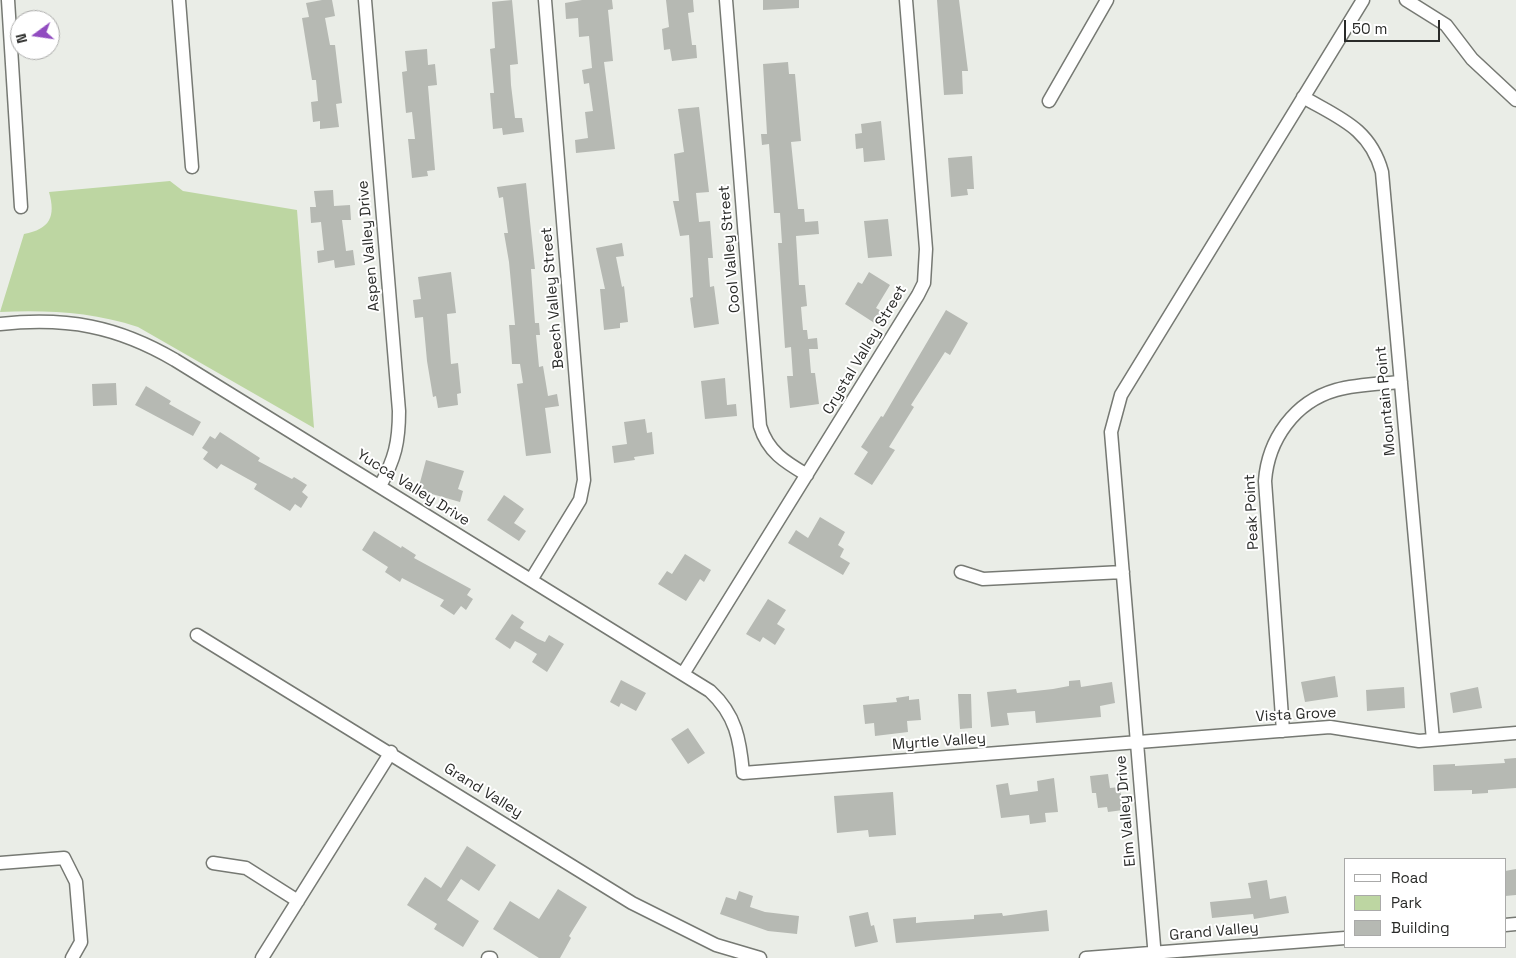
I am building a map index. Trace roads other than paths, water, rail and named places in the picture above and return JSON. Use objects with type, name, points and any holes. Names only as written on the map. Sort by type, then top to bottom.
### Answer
[{"type":"street","points":[[8,0],[21,207]]},
{"type":"street","points":[[179,0],[192,167]]},
{"type":"street","name":"Aspen Valley Drive","points":[[365,0],[398,411],[397,449],[392,464],[380,486]]},
{"type":"street","name":"Beech Valley Street","points":[[531,580],[580,500],[584,480],[546,0]]},
{"type":"street","name":"Cool Valley Street","points":[[726,0],[760,426],[763,437],[776,455],[807,475]]},
{"type":"street","name":"Crystal Valley Street","points":[[684,674],[924,283],[926,249],[906,0]]},
{"type":"street","points":[[1049,100],[1107,0]]},
{"type":"street","name":"Elm Valley Drive","points":[[1155,956],[1111,432],[1121,395],[1363,0]]},
{"type":"street","points":[[1406,0],[1446,26],[1472,59],[1516,100]]},
{"type":"street","name":"Mountain Point","points":[[1302,97],[1360,131],[1370,142],[1382,172],[1433,740]]},
{"type":"street","name":"Yucca Valley Drive","points":[[0,324],[51,322],[86,325],[120,333],[146,343],[710,691],[730,714],[740,744],[743,773]]},
{"type":"street","name":"Peak Point","points":[[1283,730],[1264,481],[1269,454],[1284,425],[1300,409],[1322,395],[1353,386],[1401,382]]},
{"type":"street","points":[[961,572],[983,580],[1123,572]]},
{"type":"street","name":"Grand Valley","points":[[197,634],[391,752],[632,903],[716,945],[760,958]]},
{"type":"street","name":"Vista Grove","points":[[1137,743],[1330,727],[1396,739],[1433,740],[1516,733]]},
{"type":"street","name":"Myrtle Valley","points":[[743,773],[1137,743]]},
{"type":"street","points":[[262,958],[391,752]]},
{"type":"street","points":[[0,863],[64,858],[76,882],[81,942],[72,958]]},
{"type":"street","points":[[213,863],[246,868],[298,901]]},
{"type":"street","name":"Grand Valley","points":[[1086,958],[1155,956],[1344,938]]}]
